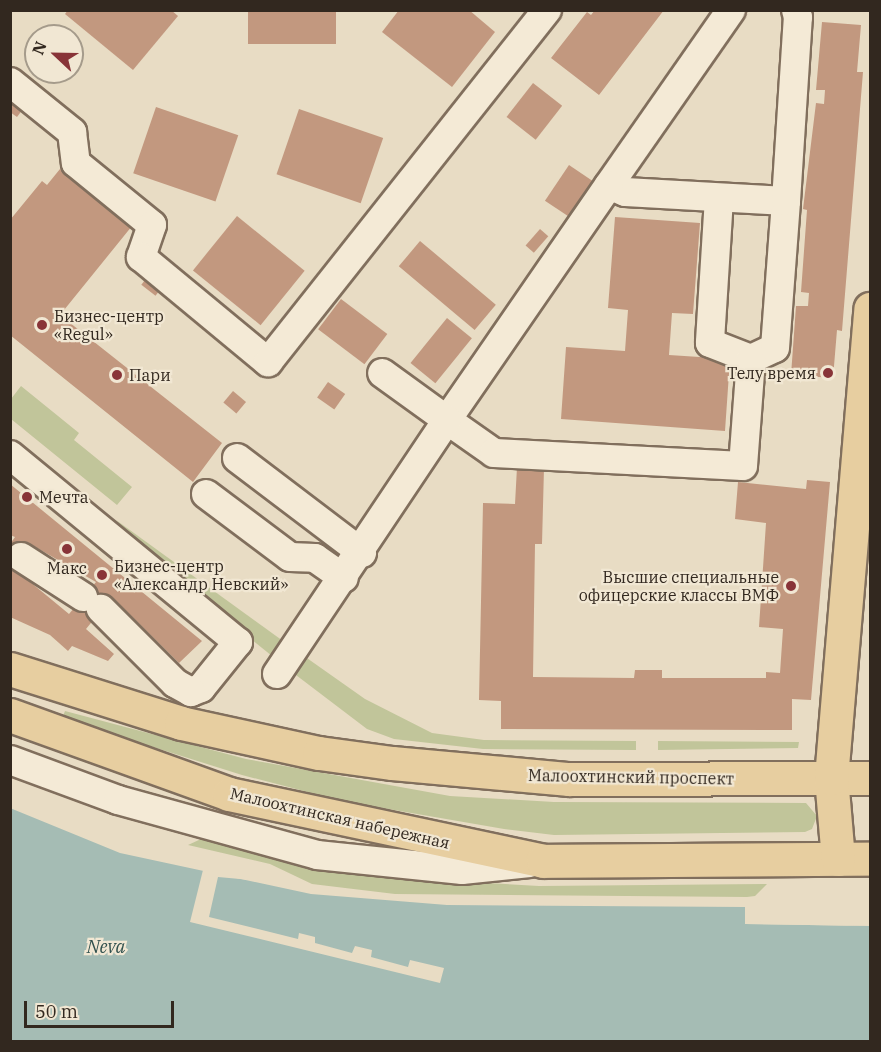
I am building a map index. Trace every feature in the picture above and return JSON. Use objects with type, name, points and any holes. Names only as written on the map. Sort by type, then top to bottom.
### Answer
[{"type":"main road","points":[[838,859],[852,778],[870,309]]},
{"type":"main road","name":"Малоохтинский проспект","points":[[10,669],[181,723],[319,753],[392,764],[569,779],[852,778]]},
{"type":"main road","name":"Малоохтинская набережная","points":[[10,715],[229,794],[558,862]]},
{"type":"main road","points":[[558,862],[870,859]]},
{"type":"street","points":[[10,82],[72,132],[76,163],[152,225],[141,257],[268,362],[547,10]]},
{"type":"street","points":[[277,674],[362,553],[447,420],[731,10]]},
{"type":"street","points":[[718,198],[710,344],[751,359],[775,348],[786,201],[796,10]]},
{"type":"street","points":[[609,185],[625,192],[786,201]]},
{"type":"street","points":[[382,373],[494,453],[743,466],[751,359]]},
{"type":"street","points":[[10,454],[238,642],[201,688],[191,692],[175,682],[92,603],[21,557]]},
{"type":"street","points":[[237,458],[362,553]]},
{"type":"street","points":[[206,494],[290,557],[315,558],[344,578]]},
{"type":"street","points":[[10,760],[118,800],[317,855],[462,870],[558,862]]},
{"type":"green space","points":[[21,386],[79,433],[74,440],[132,487],[117,505],[11,419],[11,399]]},
{"type":"green space","points":[[116,520],[283,641],[272,656],[142,551]]},
{"type":"green space","points":[[304,656],[365,699],[432,733],[484,740],[636,741],[636,750],[483,749],[394,739],[367,729],[292,672]]},
{"type":"green space","points":[[65,711],[246,759],[450,796],[554,802],[806,803],[817,816],[812,829],[805,832],[554,835],[504,829],[342,801],[242,775],[115,735],[63,716]]},
{"type":"green space","points":[[658,741],[799,742],[798,748],[658,750]]},
{"type":"green space","points":[[201,839],[316,866],[397,878],[539,886],[767,884],[755,896],[747,897],[395,894],[312,884],[270,864],[188,845]]},
{"type":"water","name":"Neva","points":[[10,808],[120,853],[311,894],[447,905],[745,907],[745,924],[870,926],[870,1041],[11,1041]]},
{"type":"pier","points":[[203,870],[251,880],[218,877],[209,917],[298,939],[299,933],[315,937],[315,943],[352,953],[355,946],[372,950],[371,957],[408,967],[410,960],[444,968],[440,983],[190,922]]},
{"type":"pier","points":[[745,907],[748,921],[870,926],[745,924]]},
{"type":"building","points":[[68,10],[171,10],[178,16],[133,70],[84,30],[84,24],[77,24],[65,14]]},
{"type":"building","points":[[248,10],[336,10],[336,44],[248,44]]},
{"type":"building","points":[[399,10],[469,10],[495,32],[452,87],[382,32]]},
{"type":"building","points":[[595,10],[664,10],[599,95],[551,58],[587,12],[591,15]]},
{"type":"building","points":[[822,22],[861,25],[857,72],[863,72],[842,331],[837,330],[833,378],[791,375],[796,306],[808,306],[809,293],[801,292],[807,210],[803,209],[816,103],[824,104],[825,90],[816,90]]},
{"type":"building","points":[[533,83],[562,106],[536,140],[507,117]]},
{"type":"building","points":[[10,93],[26,105],[17,117],[10,112]]},
{"type":"building","points":[[156,107],[238,135],[215,202],[133,173]]},
{"type":"building","points":[[299,109],[383,138],[361,203],[277,174]]},
{"type":"building","points":[[569,165],[593,181],[569,217],[545,201]]},
{"type":"building","name":"Бизнес-центр «Regul»","points":[[60,169],[132,226],[60,315],[222,443],[193,482],[10,335],[10,220],[42,181],[47,185]]},
{"type":"building","points":[[237,216],[305,271],[261,325],[193,270]]},
{"type":"building","points":[[615,217],[700,223],[693,314],[672,313],[669,355],[730,359],[725,431],[561,419],[566,347],[625,351],[628,310],[608,308]]},
{"type":"building","points":[[540,229],[548,236],[534,253],[526,246]]},
{"type":"building","points":[[420,241],[496,305],[475,330],[399,266]]},
{"type":"building","points":[[145,280],[159,291],[155,296],[141,285]]},
{"type":"building","points":[[341,299],[387,334],[364,364],[318,329]]},
{"type":"building","points":[[447,318],[472,338],[435,383],[410,363]]},
{"type":"building","points":[[328,382],[345,394],[334,410],[317,398]]},
{"type":"building","points":[[233,391],[246,402],[236,413],[223,402]]},
{"type":"building","name":"Высшие специальные офицерские классы ВМФ","points":[[517,467],[544,468],[542,544],[535,544],[533,677],[634,678],[635,670],[662,670],[662,678],[766,678],[766,672],[780,673],[783,629],[759,627],[766,523],[735,519],[738,482],[806,489],[807,480],[830,482],[811,700],[792,699],[792,730],[501,729],[501,701],[479,700],[483,503],[515,504]]},
{"type":"building","name":"Бизнес-центр «Александр Невский»","points":[[10,484],[202,641],[179,663],[112,597],[86,629],[114,654],[108,661],[72,646],[68,651],[50,635],[10,617],[10,544],[15,537],[10,535]],"holes":[[[32,545],[96,582],[69,614],[12,567]]]},
{"type":"place","name":"Бизнес-центр «Regul»","points":[[42,325]]},
{"type":"place","name":"Телу время","points":[[828,373]]},
{"type":"place","name":"Пари","points":[[117,375]]},
{"type":"place","name":"Мечта","points":[[27,497]]},
{"type":"place","name":"Макс","points":[[67,549]]},
{"type":"place","name":"Бизнес-центр «Александр Невский»","points":[[102,575]]},
{"type":"place","name":"Высшие специальные офицерские классы ВМФ","points":[[791,586]]}]
